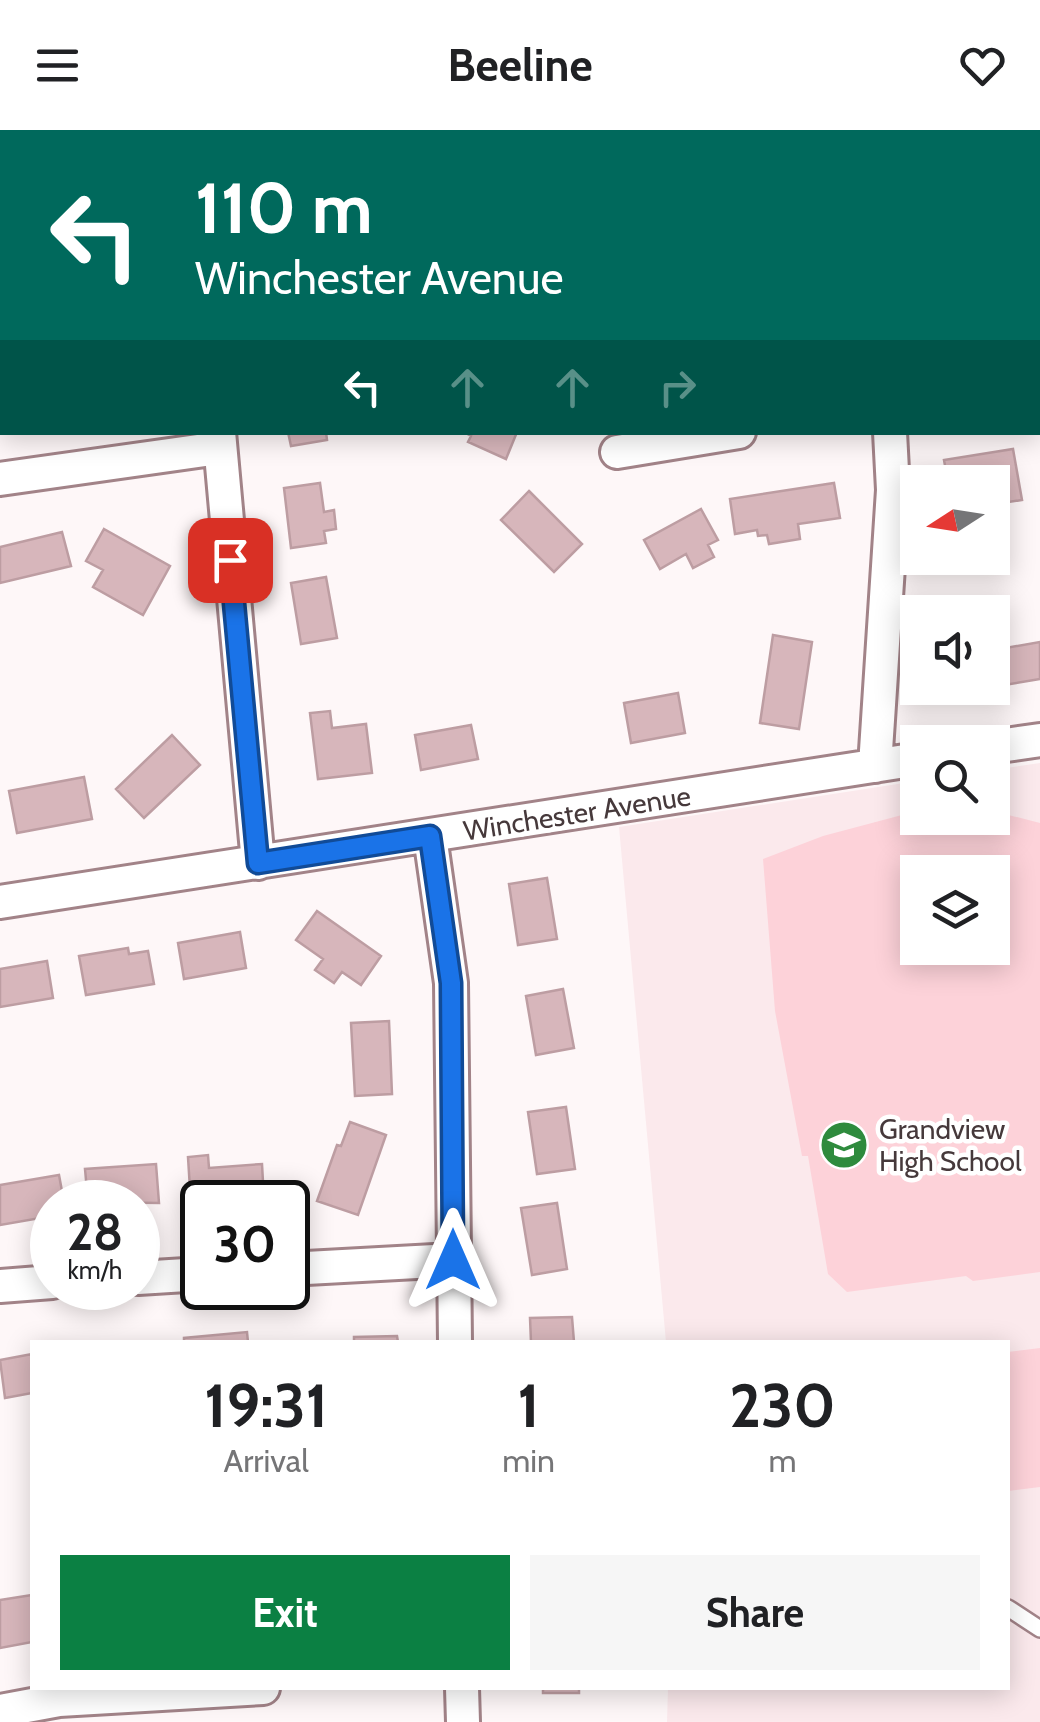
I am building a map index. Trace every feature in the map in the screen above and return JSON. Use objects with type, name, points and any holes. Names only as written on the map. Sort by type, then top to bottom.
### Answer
[{"type":"street","points":[[617,452],[721,435]]},
{"type":"street","points":[[875,766],[893,490],[890,435]]},
{"type":"street","points":[[0,479],[219,440],[257,856]]},
{"type":"street","points":[[1010,744],[1040,740]]},
{"type":"street","name":"Winchester Avenue","points":[[0,902],[257,856],[430,836],[900,762]]},
{"type":"street","points":[[430,836],[451,983],[454,1340]]},
{"type":"street","points":[[310,1268],[453,1260]]},
{"type":"street","points":[[0,1286],[30,1284]]},
{"type":"street","points":[[0,1710],[59,1700],[229,1690]]},
{"type":"street","points":[[462,1690],[463,1722]]},
{"type":"lane","points":[[1010,1609],[1040,1629]]},
{"type":"shaded area","name":"Grandview High School","points":[[1040,763],[1040,1722],[667,1722],[668,1690],[1010,1690],[1010,1340],[666,1340],[619,827],[900,784],[900,835],[1010,835],[1010,767]]},
{"type":"shaded area","points":[[1010,815],[1040,823],[1040,1272],[973,1281],[966,1276],[847,1292],[828,1274],[808,1156],[802,1156],[775,1011],[763,859],[823,836],[900,816],[900,835],[1010,835]]},
{"type":"shaded area","points":[[1040,1348],[1040,1487],[1010,1491],[1010,1352]]},
{"type":"building","points":[[289,435],[326,435],[327,440],[291,446]]},
{"type":"building","points":[[516,435],[506,459],[468,442],[471,436]]},
{"type":"building","points":[[1013,449],[1022,500],[1010,502],[1010,465],[945,465],[944,460]]},
{"type":"building","points":[[320,483],[324,512],[334,510],[336,529],[324,531],[326,543],[291,548],[284,488]]},
{"type":"building","points":[[834,483],[840,518],[798,524],[800,539],[769,544],[767,535],[758,536],[757,530],[735,534],[730,499]]},
{"type":"building","points":[[529,491],[582,544],[554,572],[501,520]]},
{"type":"building","points":[[701,509],[718,540],[708,545],[714,557],[693,568],[686,554],[660,569],[644,540]]},
{"type":"building","points":[[104,529],[170,566],[143,615],[93,587],[103,570],[86,561]]},
{"type":"building","points":[[62,532],[71,566],[0,583],[0,547]]},
{"type":"building","points":[[326,577],[337,638],[301,644],[291,583]]},
{"type":"building","points":[[773,635],[812,642],[799,729],[760,723]]},
{"type":"building","points":[[1040,642],[1040,679],[1010,684],[1010,647]]},
{"type":"building","points":[[678,693],[685,733],[631,743],[624,703]]},
{"type":"building","points":[[330,711],[332,728],[366,724],[372,773],[318,779],[310,713]]},
{"type":"building","points":[[471,725],[478,759],[421,770],[415,735]]},
{"type":"building","points":[[172,735],[200,765],[144,818],[116,789]]},
{"type":"building","points":[[84,777],[92,819],[17,833],[9,791]]},
{"type":"building","points":[[547,878],[557,939],[518,945],[509,884]]},
{"type":"building","points":[[317,911],[381,956],[361,985],[342,972],[334,983],[315,970],[323,959],[296,940]]},
{"type":"building","points":[[240,932],[246,968],[184,979],[178,943]]},
{"type":"building","points":[[128,948],[129,954],[148,951],[154,984],[86,995],[79,956]]},
{"type":"building","points":[[47,961],[53,998],[0,1007],[0,969]]},
{"type":"building","points":[[563,989],[574,1048],[536,1055],[526,996]]},
{"type":"building","points":[[389,1021],[392,1094],[355,1096],[351,1023]]},
{"type":"building","points":[[566,1107],[575,1169],[537,1174],[528,1112]]},
{"type":"building","points":[[350,1122],[386,1135],[358,1215],[317,1201],[337,1145],[341,1146]]},
{"type":"building","points":[[208,1155],[209,1168],[262,1164],[263,1180],[189,1180],[188,1157]]},
{"type":"building","points":[[156,1164],[157,1180],[86,1180],[85,1169]]},
{"type":"building","points":[[59,1175],[60,1180],[30,1180],[30,1220],[0,1225],[0,1185]]},
{"type":"building","points":[[557,1203],[567,1269],[532,1275],[521,1208]]},
{"type":"building","points":[[572,1317],[574,1340],[531,1340],[530,1318]]},
{"type":"building","points":[[247,1332],[248,1340],[184,1340]]},
{"type":"building","points":[[397,1336],[398,1340],[354,1340]]},
{"type":"building","points":[[30,1354],[30,1393],[5,1398],[0,1360]]},
{"type":"building","points":[[30,1595],[30,1642],[0,1648],[0,1600]]},
{"type":"building","points":[[543,1690],[579,1690],[579,1693]]},
{"type":"place","name":"Grandview High School","points":[[844,1145]]},
{"type":"route","points":[[230,560],[258,863],[430,836],[451,983],[453,1260]]}]
